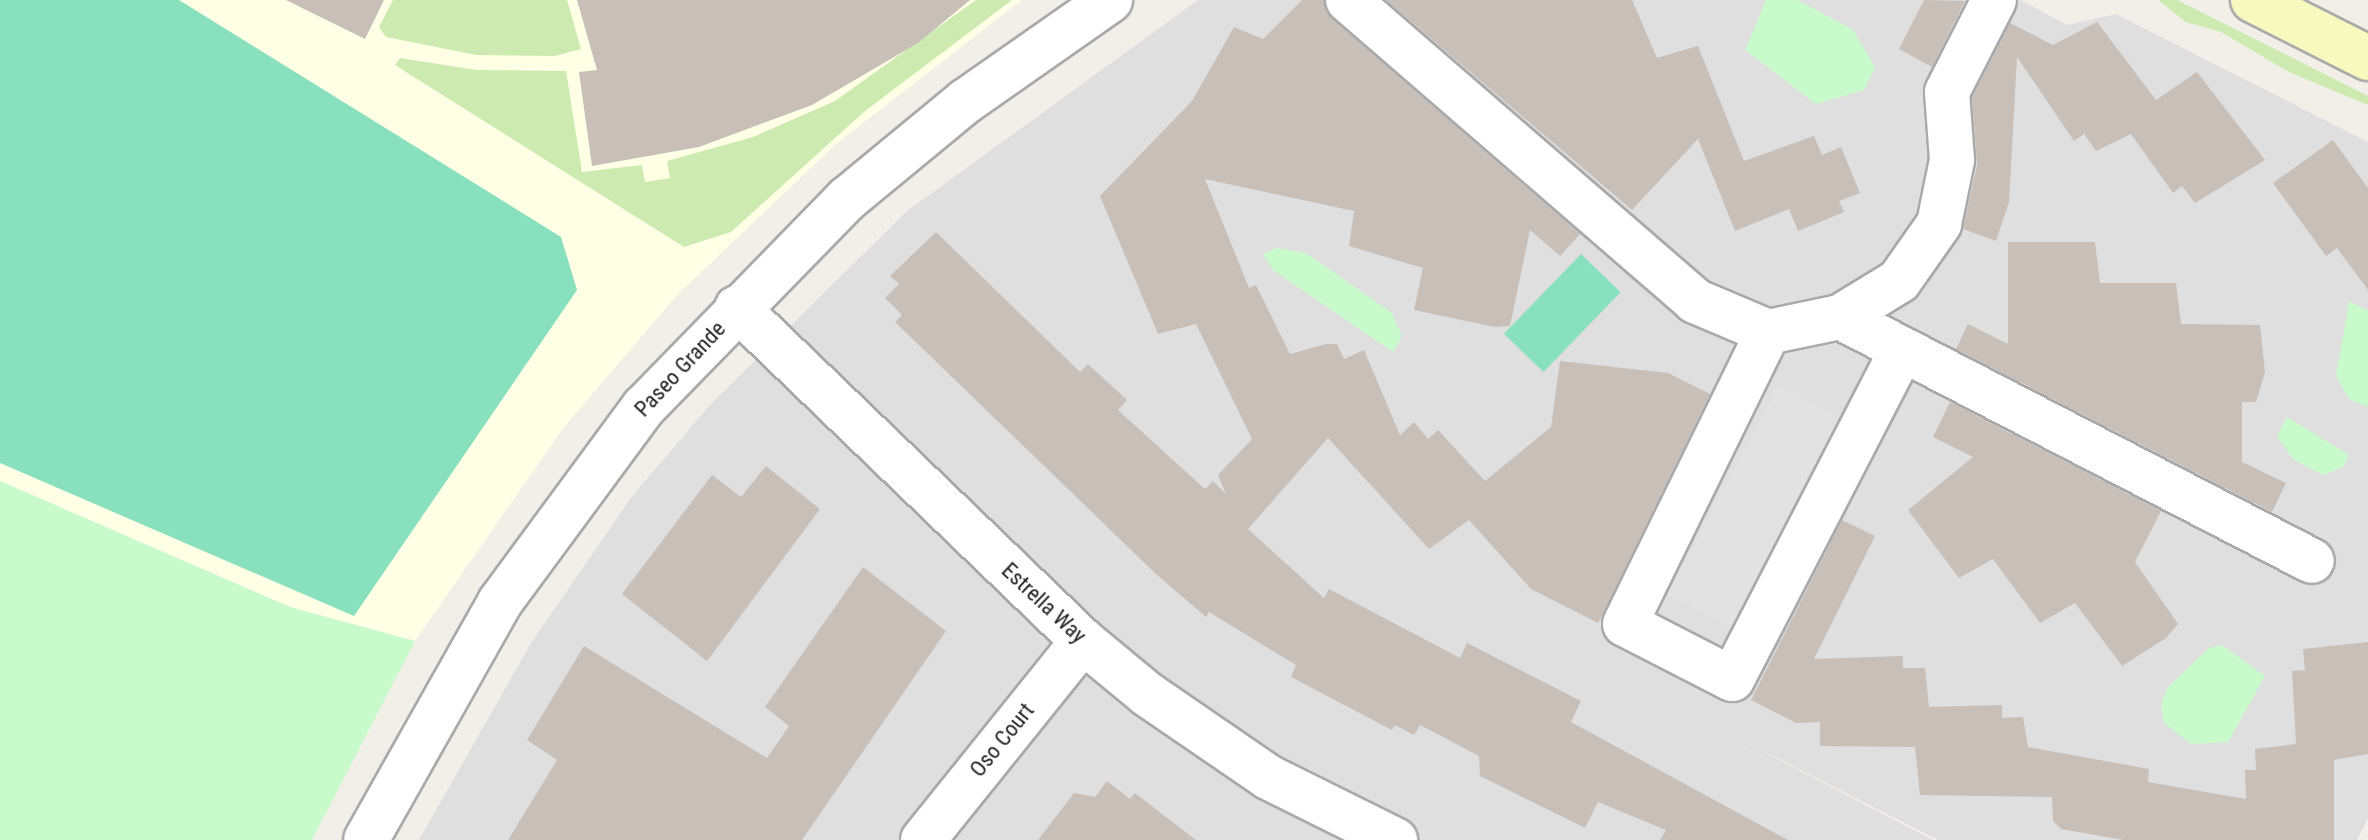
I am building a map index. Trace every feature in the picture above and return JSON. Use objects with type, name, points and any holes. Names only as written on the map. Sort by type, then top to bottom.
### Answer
[{"type":"main road","points":[[2253,0],[2368,58]]},
{"type":"street","name":"Paseo Grande","points":[[366,840],[449,683],[545,534],[644,407],[737,308],[903,151],[1110,0]]},
{"type":"street","points":[[1348,0],[1695,301],[1768,332],[1840,317],[1899,281],[1939,224],[1952,160],[1947,92],[1994,0]]},
{"type":"street","name":"Estrella Way","points":[[737,308],[1083,641],[1204,738],[1395,840]]},
{"type":"street","points":[[1840,317],[2312,561]]},
{"type":"street","points":[[1768,332],[1625,624],[1732,679],[1902,350]]},
{"type":"street","name":"Oso Court","points":[[923,840],[1083,641]]},
{"type":"shaded area","points":[[0,0],[1022,0],[836,144],[678,294],[564,427],[415,641],[290,607],[0,481]]},
{"type":"shaded area","points":[[1198,0],[2021,0],[2067,25],[2116,14],[2368,142],[2368,818],[2357,840],[1938,840],[1706,722],[1933,840],[419,840],[531,643],[633,495],[710,405],[907,211]]},
{"type":"shaded area","points":[[1779,385],[1842,418],[1730,628],[1668,594]]},
{"type":"green space","points":[[0,0],[179,0],[561,237],[577,290],[354,616],[0,463]]},
{"type":"green space","points":[[393,0],[567,0],[581,49],[555,56],[476,55],[386,37],[379,27]]},
{"type":"green space","points":[[976,0],[1012,0],[865,111],[731,232],[684,247],[395,65],[400,58],[477,70],[566,71],[582,172],[642,165],[645,182],[670,178],[667,161],[753,137],[835,101]]},
{"type":"green space","points":[[1766,0],[1798,0],[1853,30],[1875,67],[1864,90],[1816,104],[1745,50]]},
{"type":"green space","points":[[2158,0],[2177,0],[2368,96],[2368,105],[2289,72],[2221,32],[2186,22]]},
{"type":"green space","points":[[1277,248],[1306,253],[1392,313],[1402,336],[1393,352],[1273,270],[1263,254]]},
{"type":"green space","points":[[1581,254],[1621,292],[1543,372],[1504,334]]},
{"type":"green space","points":[[2349,301],[2368,311],[2368,407],[2349,399],[2336,376]]},
{"type":"green space","points":[[2287,417],[2349,455],[2343,467],[2323,475],[2293,459],[2277,436]]},
{"type":"green space","points":[[0,481],[290,607],[415,641],[312,840],[0,840]]},
{"type":"green space","points":[[2222,645],[2265,676],[2228,742],[2191,744],[2164,723],[2161,704],[2168,687],[2209,648]]},
{"type":"building","points":[[286,0],[384,0],[365,39]]},
{"type":"building","points":[[577,0],[970,0],[918,43],[812,105],[699,147],[592,166],[579,72],[597,70]]},
{"type":"building","points":[[1302,0],[1324,0],[1332,19],[1580,234],[1560,256],[1530,230],[1510,326],[1495,327],[1414,310],[1423,268],[1349,246],[1354,211],[1205,179],[1249,288],[1256,285],[1290,354],[1326,344],[1337,344],[1344,359],[1364,350],[1400,435],[1414,422],[1428,439],[1438,430],[1485,481],[1551,427],[1560,361],[1668,373],[1710,394],[1598,623],[1531,589],[1469,520],[1429,549],[1328,438],[1248,529],[1324,598],[1329,589],[1460,658],[1467,643],[1581,701],[1571,722],[1788,840],[1660,840],[1666,830],[1598,802],[1585,828],[1480,776],[1479,756],[1420,725],[1414,735],[1395,725],[1392,730],[1291,677],[1296,665],[1209,612],[1206,617],[1156,574],[895,322],[902,315],[885,298],[899,284],[890,276],[936,232],[1080,372],[1088,364],[1127,400],[1118,410],[1205,489],[1213,481],[1226,494],[1218,475],[1252,439],[1196,324],[1158,334],[1100,196],[1192,101],[1234,27],[1263,39]]},
{"type":"building","points":[[1386,0],[1632,0],[1657,58],[1698,46],[1744,161],[1814,136],[1822,155],[1841,147],[1860,193],[1839,201],[1844,212],[1798,231],[1789,209],[1735,231],[1698,139],[1632,210]]},
{"type":"building","points":[[1924,0],[1965,1],[1932,67],[1899,49]]},
{"type":"building","points":[[2097,22],[2156,100],[2197,72],[2265,160],[2195,203],[2182,186],[2173,193],[2131,134],[2096,151],[2084,134],[2074,141],[2017,57],[2009,202],[1996,241],[1963,229],[1977,165],[1972,97],[2010,23],[2053,45]]},
{"type":"building","points":[[2333,140],[2368,188],[2368,290],[2337,248],[2326,256],[2273,183]]},
{"type":"building","points":[[2008,242],[2095,242],[2100,283],[2176,283],[2181,324],[2260,325],[2265,372],[2256,402],[2242,402],[2242,462],[2286,483],[2272,512],[1956,349],[1968,324],[2008,344]]},
{"type":"building","points":[[1950,402],[2161,511],[2135,562],[2178,624],[2166,638],[2122,666],[2075,603],[2040,623],[1993,559],[1959,578],[1908,510],[1973,457],[1933,437]]},
{"type":"building","points":[[766,466],[820,509],[707,661],[622,594],[712,475],[741,497]]},
{"type":"building","points":[[1842,520],[1875,536],[1814,659],[1903,656],[1903,668],[1925,668],[1929,707],[2002,705],[2002,718],[2023,717],[2028,747],[2149,769],[2148,782],[2246,799],[2245,770],[2256,770],[2255,749],[2296,744],[2292,671],[2305,670],[2303,649],[2368,642],[2368,754],[2334,760],[2334,840],[2124,840],[2061,829],[2053,821],[2052,797],[1920,795],[1915,747],[1820,746],[1820,722],[1796,723],[1751,700]]},
{"type":"building","points":[[863,567],[946,631],[802,840],[508,840],[557,760],[527,740],[584,646],[767,758],[789,726],[765,707]]},
{"type":"building","points":[[1107,781],[1130,799],[1135,793],[1196,840],[1038,840],[1074,793],[1095,797]]}]
